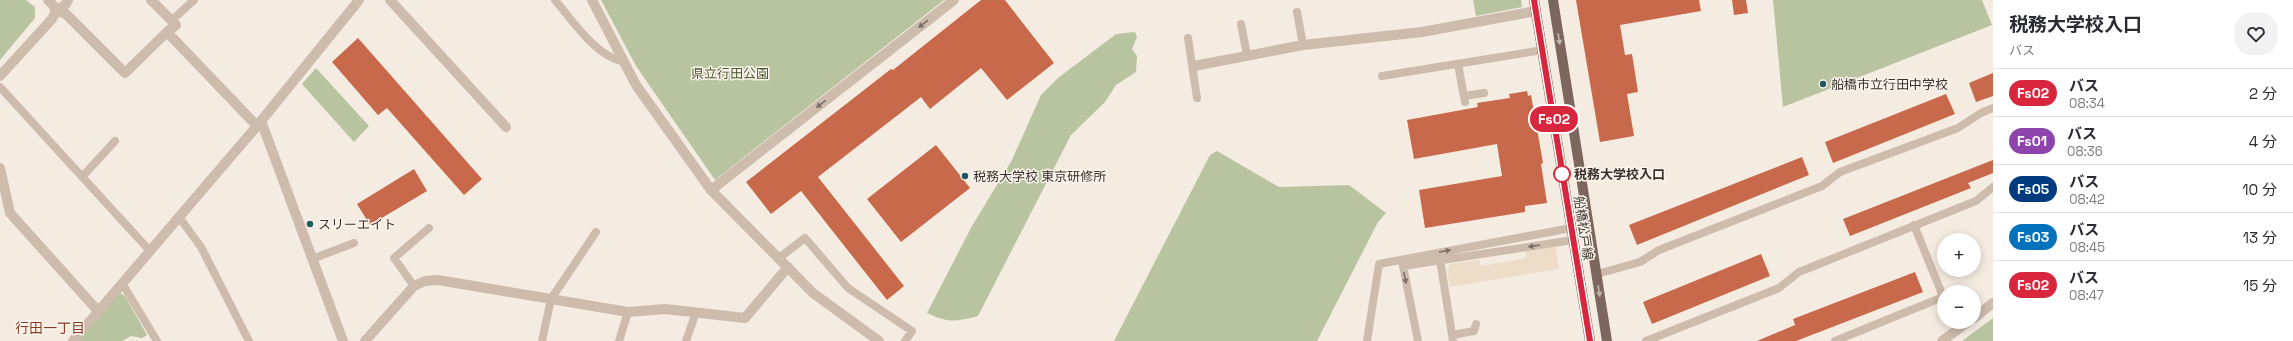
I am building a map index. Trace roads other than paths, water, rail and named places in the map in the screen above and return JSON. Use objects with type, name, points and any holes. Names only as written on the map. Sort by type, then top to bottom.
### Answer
[{"type":"main road","name":"船橋松戸線","points":[[1534,0],[1590,341]]},
{"type":"main road","name":"船橋松戸線","points":[[1553,0],[1607,341]]},
{"type":"street","points":[[48,0],[56,11],[66,14],[125,73],[176,25],[151,0]]},
{"type":"street","points":[[0,76],[52,20],[56,11],[66,4],[68,0]]},
{"type":"street","points":[[73,341],[259,124],[359,0]]},
{"type":"street","points":[[390,0],[506,127]]},
{"type":"street","points":[[592,0],[621,61],[636,85],[711,190],[788,267],[836,311],[879,341]]},
{"type":"street","points":[[711,190],[954,0]]},
{"type":"street","points":[[1194,66],[1303,45],[1422,32],[1536,12]]},
{"type":"street","points":[[167,32],[259,124],[343,341]]},
{"type":"street","points":[[0,168],[10,213],[98,311]]},
{"type":"street","points":[[365,341],[414,286],[425,281],[438,280],[628,312],[665,309],[745,318],[788,267]]},
{"type":"street","points":[[1981,312],[1993,303]]},
{"type":"street","points":[[1942,341],[1952,329]]},
{"type":"lane","points":[[171,21],[194,0]]},
{"type":"lane","points":[[555,0],[600,52],[611,59],[621,61]]},
{"type":"lane","points":[[1297,12],[1303,45]]},
{"type":"lane","points":[[1241,24],[1247,55]]},
{"type":"lane","points":[[1188,38],[1194,66],[1197,98]]},
{"type":"lane","points":[[1382,76],[1543,50]]},
{"type":"lane","points":[[1458,64],[1464,99],[1484,92]]},
{"type":"lane","points":[[0,87],[150,251]]},
{"type":"lane","points":[[1597,274],[1640,262],[1659,250],[1822,186],[1840,172],[1958,128],[1981,112],[1993,108]]},
{"type":"lane","points":[[82,177],[115,141]]},
{"type":"lane","points":[[1646,341],[1779,288],[1799,272],[1976,200],[1993,186]]},
{"type":"lane","points":[[179,217],[201,247],[249,341]]},
{"type":"lane","points":[[1914,225],[1938,285]]},
{"type":"lane","points":[[414,286],[394,258],[429,228]]},
{"type":"lane","points":[[1367,341],[1379,264],[1571,228]]},
{"type":"lane","points":[[542,341],[551,299],[596,232]]},
{"type":"lane","points":[[779,258],[805,238],[848,288],[912,330],[905,341]]},
{"type":"lane","points":[[1418,341],[1403,266],[1573,240]]},
{"type":"lane","points":[[312,259],[354,244]]},
{"type":"lane","points":[[1440,260],[1453,338],[1474,331],[1476,324]]},
{"type":"lane","points":[[122,283],[157,341]]},
{"type":"lane","points":[[1835,341],[1937,300]]},
{"type":"lane","points":[[619,341],[628,312]]},
{"type":"lane","points":[[686,341],[696,312]]},
{"type":"place","name":"船橋市立行田中学校","points":[[1823,84]]},
{"type":"place","name":"税務大学校入口","points":[[1562,174]]},
{"type":"place","name":"税務大学校 東京研修所","points":[[965,176]]},
{"type":"place","name":"スリーエイト","points":[[310,224]]},
{"type":"district","name":"行田一丁目","points":[[50,328]]},
{"type":"park label","name":"県立行田公園","points":[[730,73]]}]
